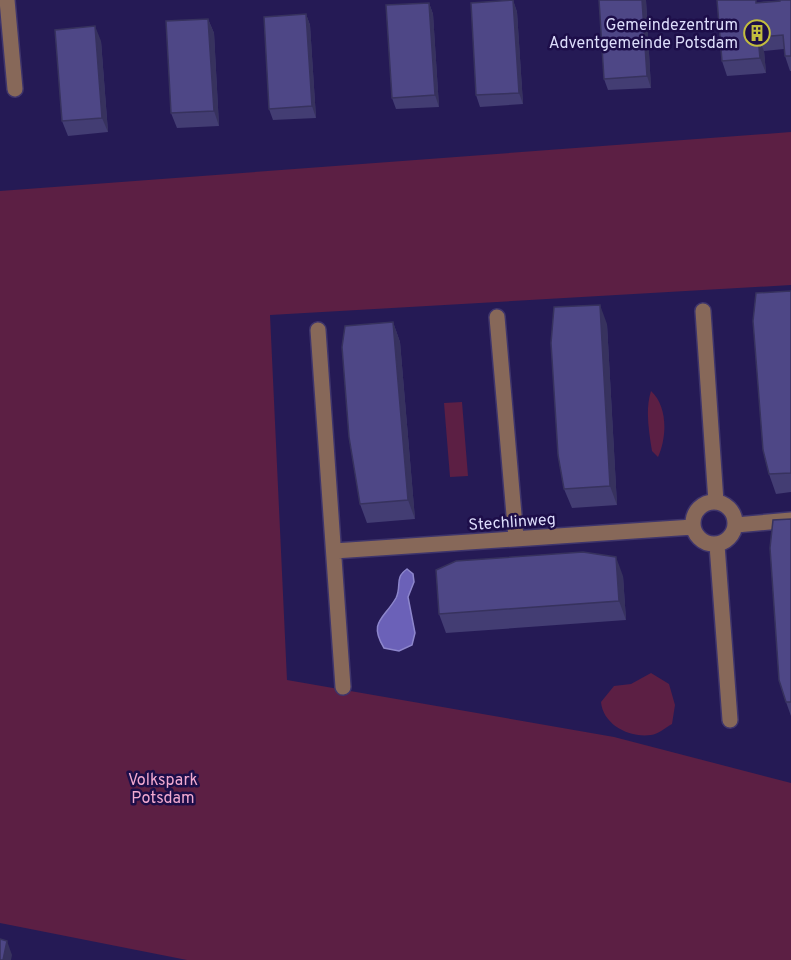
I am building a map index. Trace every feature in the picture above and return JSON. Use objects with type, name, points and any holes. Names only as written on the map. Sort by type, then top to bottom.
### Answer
[{"type":"street","points":[[7,0],[15,89]]},
{"type":"street","points":[[703,311],[716,502]]},
{"type":"street","points":[[497,317],[516,538]]},
{"type":"street","points":[[318,330],[343,687]]},
{"type":"street","points":[[716,502],[726,505],[734,514],[735,525],[733,534],[717,545],[706,543],[698,537],[693,527],[695,514],[703,505],[716,502]]},
{"type":"street","points":[[735,525],[791,520]]},
{"type":"street","name":"Stechlinweg","points":[[334,551],[693,527]]},
{"type":"street","points":[[717,545],[730,720]]},
{"type":"green space","name":"Volkspark Potsdam","points":[[791,132],[791,285],[270,315],[287,680],[614,737],[791,783],[791,960],[187,960],[0,923],[0,191]]},
{"type":"green space","points":[[651,391],[661,405],[664,422],[663,441],[658,457],[652,451],[649,429],[648,406]]},
{"type":"green space","points":[[462,402],[468,476],[450,477],[444,403]]},
{"type":"green space","points":[[651,673],[669,684],[675,705],[672,724],[651,735],[634,734],[618,728],[606,717],[601,702],[614,686],[631,684]]},
{"type":"shaded area","points":[[407,569],[413,574],[414,582],[408,597],[415,633],[412,645],[399,651],[384,648],[377,632],[380,621],[398,594],[399,579]]},
{"type":"building","points":[[513,0],[519,93],[476,95],[471,3]]},
{"type":"building","points":[[599,0],[642,0],[647,76],[604,79]]},
{"type":"building","name":"Gemeindezentrum Adventgemeinde Potsdam","points":[[717,0],[756,0],[756,3],[791,0],[791,56],[785,56],[783,35],[758,37],[760,58],[722,61]]},
{"type":"building","points":[[429,3],[435,95],[392,98],[386,5]]},
{"type":"building","points":[[306,14],[312,106],[269,109],[264,17]]},
{"type":"building","points":[[208,19],[214,111],[171,113],[166,21]]},
{"type":"building","points":[[95,26],[102,118],[62,121],[55,30]]},
{"type":"building","points":[[791,291],[791,473],[769,474],[763,450],[753,321],[756,293]]},
{"type":"building","points":[[600,305],[610,486],[564,489],[558,455],[551,343],[554,307]]},
{"type":"building","points":[[393,322],[408,500],[360,504],[349,437],[342,347],[345,326]]},
{"type":"building","points":[[791,519],[791,702],[786,702],[779,680],[770,548],[773,520]]},
{"type":"building","points":[[583,552],[616,557],[619,601],[439,614],[436,570],[456,561]]},
{"type":"building","points":[[0,939],[7,941],[3,960],[0,960]]},
{"type":"place","name":"Gemeindezentrum Adventgemeinde Potsdam","points":[[757,33]]}]
